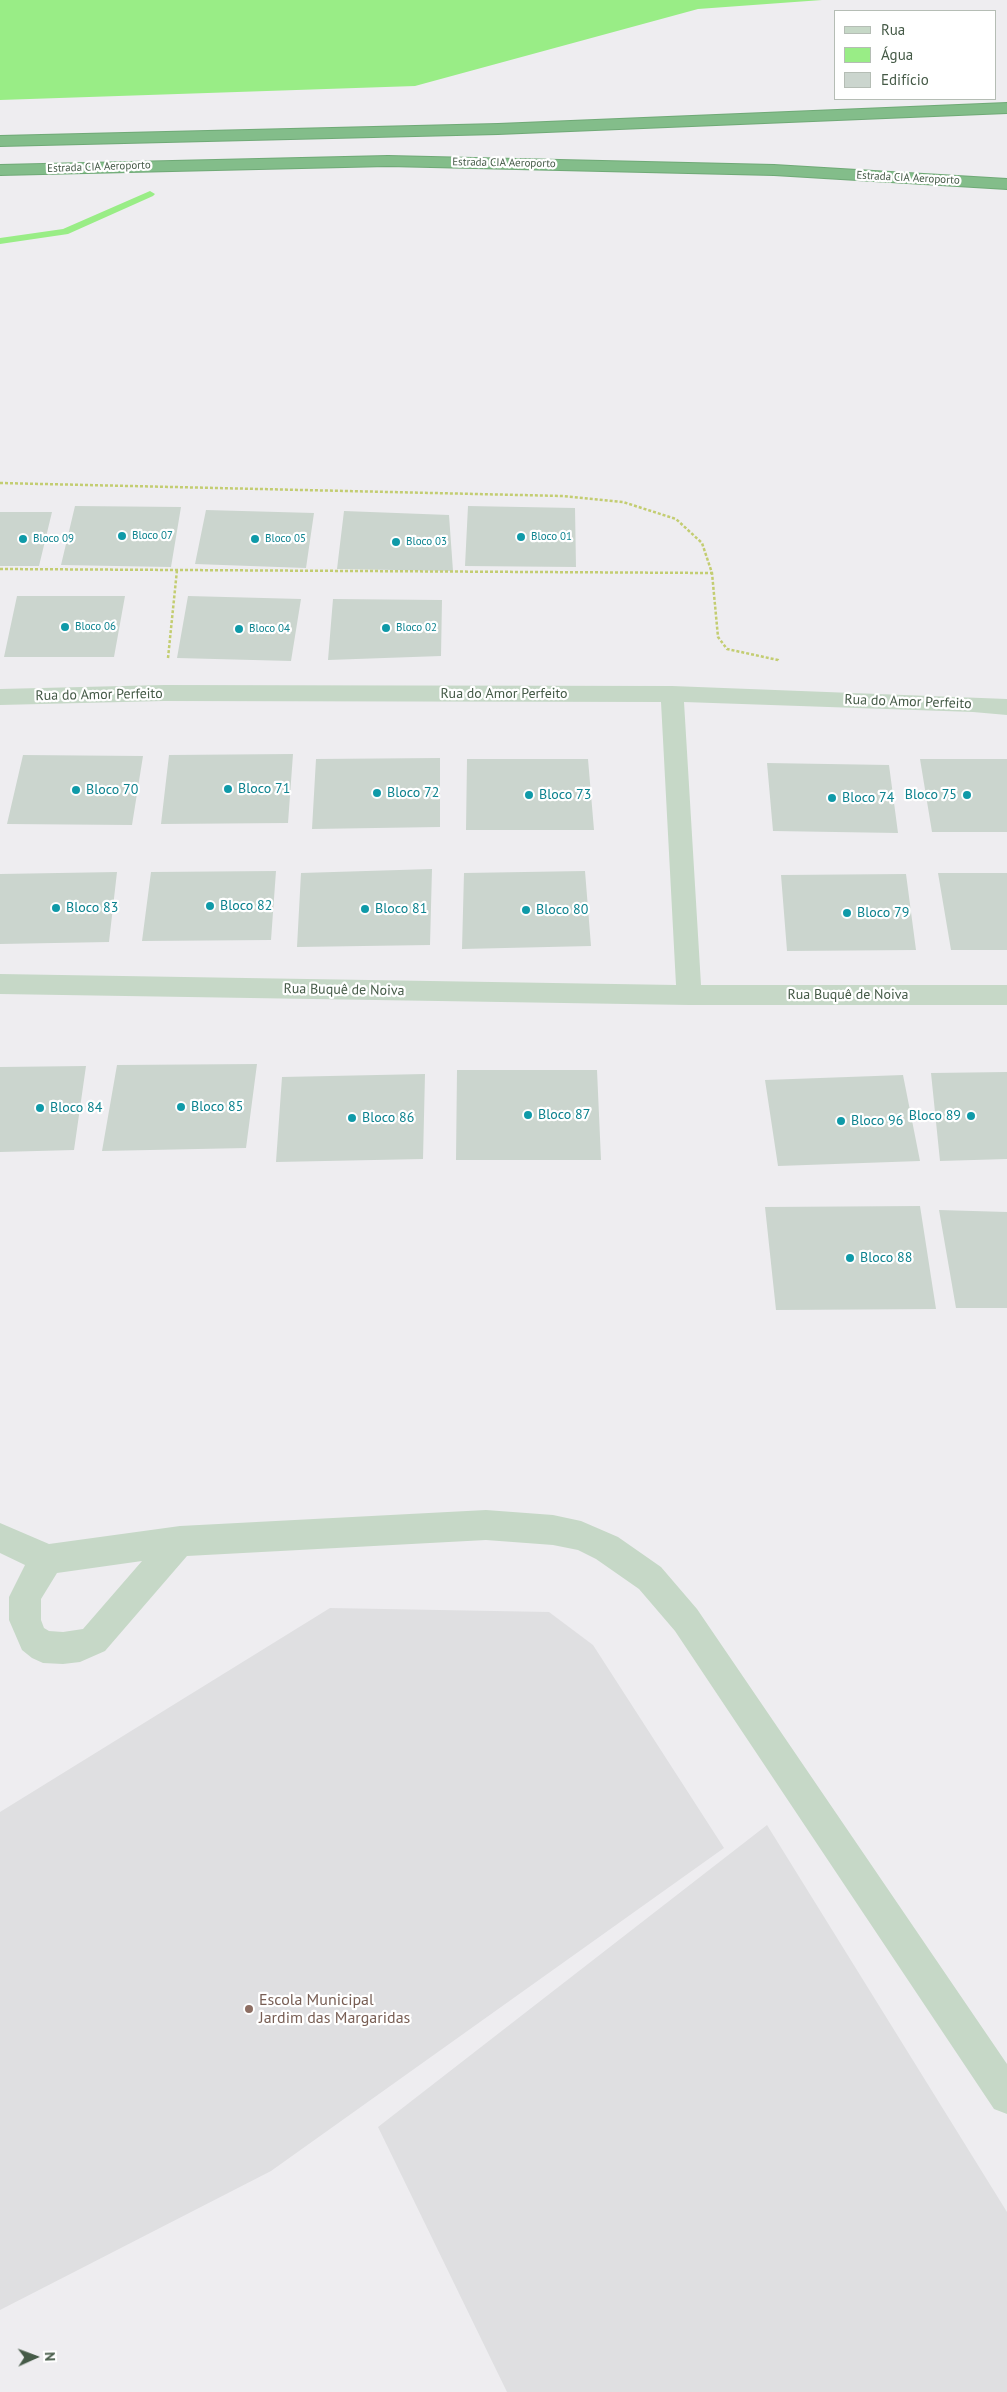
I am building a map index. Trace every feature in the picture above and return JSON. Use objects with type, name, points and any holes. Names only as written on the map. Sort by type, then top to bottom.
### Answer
[{"type":"highway","points":[[0,141],[498,129],[1007,108]]},
{"type":"highway","name":"Estrada CIA Aeroporto","points":[[0,170],[338,161],[408,161],[774,170],[1007,184]]},
{"type":"street","name":"Rua do Amor Perfeito","points":[[0,697],[164,693],[672,694],[1007,707]]},
{"type":"street","points":[[672,694],[689,995]]},
{"type":"street","name":"Rua Buquê de Noiva","points":[[0,984],[689,995],[1007,995]]},
{"type":"street","points":[[0,1538],[48,1559],[180,1541],[486,1525],[553,1530],[582,1536],[607,1548],[650,1578],[686,1620],[1007,2096]]},
{"type":"street","points":[[48,1559],[35,1577],[25,1597],[25,1620],[33,1639],[43,1647],[63,1648],[80,1646],[94,1640],[180,1541]]},
{"type":"path","points":[[0,483],[563,496],[623,502],[676,519],[702,543],[712,573],[718,637],[727,649],[778,660],[786,697]]},
{"type":"path","points":[[0,569],[712,573]]},
{"type":"path","points":[[164,693],[177,570]]},
{"type":"shaded area","name":"Escola Municipal Jardim das Margaridas","points":[[330,1608],[549,1612],[593,1645],[724,1848],[271,2171],[0,2310],[0,1812]]},
{"type":"shaded area","points":[[767,1825],[1007,2212],[1007,2392],[507,2392],[378,2127]]},
{"type":"water","points":[[0,0],[822,0],[698,9],[415,86],[0,100]]},
{"type":"building","name":"Bloco 07","points":[[75,506],[181,507],[171,567],[61,565]]},
{"type":"building","name":"Bloco 01","points":[[468,506],[575,508],[576,567],[465,566]]},
{"type":"building","name":"Bloco 05","points":[[206,510],[314,513],[306,568],[195,564]]},
{"type":"building","name":"Bloco 03","points":[[344,511],[449,515],[453,571],[337,569]]},
{"type":"building","name":"Bloco 09","points":[[0,512],[52,512],[39,566],[0,566]]},
{"type":"building","name":"Bloco 06","points":[[17,596],[125,596],[114,657],[4,657]]},
{"type":"building","name":"Bloco 04","points":[[188,596],[301,599],[291,661],[177,658]]},
{"type":"building","name":"Bloco 02","points":[[333,599],[442,600],[441,656],[328,660]]},
{"type":"building","name":"Bloco 71","points":[[293,754],[288,823],[161,824],[169,755]]},
{"type":"building","name":"Bloco 70","points":[[23,755],[143,756],[132,825],[7,824]]},
{"type":"building","name":"Bloco 72","points":[[440,758],[440,827],[312,829],[316,759]]},
{"type":"building","name":"Bloco 73","points":[[467,759],[588,759],[594,830],[466,830]]},
{"type":"building","name":"Bloco 75","points":[[920,759],[1007,759],[1007,832],[932,832]]},
{"type":"building","name":"Bloco 74","points":[[767,763],[889,765],[898,833],[773,831]]},
{"type":"building","name":"Bloco 81","points":[[432,869],[430,945],[297,947],[301,873]]},
{"type":"building","name":"Bloco 82","points":[[276,871],[271,940],[142,941],[151,872]]},
{"type":"building","name":"Bloco 80","points":[[585,871],[591,946],[462,949],[464,873]]},
{"type":"building","name":"Bloco 83","points":[[117,872],[109,942],[0,944],[0,874]]},
{"type":"building","points":[[938,873],[1007,873],[1007,950],[951,950]]},
{"type":"building","name":"Bloco 79","points":[[906,874],[916,950],[787,951],[781,875]]},
{"type":"building","name":"Bloco 85","points":[[257,1064],[246,1148],[102,1151],[117,1065]]},
{"type":"building","name":"Bloco 84","points":[[86,1066],[74,1150],[0,1152],[0,1067]]},
{"type":"building","name":"Bloco 87","points":[[457,1070],[597,1070],[601,1160],[456,1160]]},
{"type":"building","name":"Bloco 89","points":[[1007,1072],[1007,1159],[940,1161],[931,1073]]},
{"type":"building","name":"Bloco 86","points":[[425,1074],[423,1159],[276,1162],[282,1077]]},
{"type":"building","name":"Bloco 96","points":[[903,1075],[920,1161],[778,1166],[765,1080]]},
{"type":"building","name":"Bloco 88","points":[[920,1206],[936,1309],[776,1310],[765,1207]]},
{"type":"building","points":[[939,1210],[1007,1212],[1007,1308],[956,1308]]},
{"type":"waterway","points":[[0,241],[65,232],[150,194]]},
{"type":"place","name":"Bloco 07","points":[[122,536]]},
{"type":"place","name":"Bloco 01","points":[[521,537]]},
{"type":"place","name":"Bloco 09","points":[[23,539]]},
{"type":"place","name":"Bloco 05","points":[[255,539]]},
{"type":"place","name":"Bloco 03","points":[[396,542]]},
{"type":"place","name":"Bloco 06","points":[[65,627]]},
{"type":"place","name":"Bloco 02","points":[[386,628]]},
{"type":"place","name":"Bloco 04","points":[[239,629]]},
{"type":"place","name":"Bloco 71","points":[[228,789]]},
{"type":"place","name":"Bloco 70","points":[[76,790]]},
{"type":"place","name":"Bloco 72","points":[[377,793]]},
{"type":"place","name":"Bloco 73","points":[[529,795]]},
{"type":"place","name":"Bloco 75","points":[[967,795]]},
{"type":"place","name":"Bloco 74","points":[[832,798]]},
{"type":"place","name":"Bloco 82","points":[[210,906]]},
{"type":"place","name":"Bloco 83","points":[[56,908]]},
{"type":"place","name":"Bloco 81","points":[[365,909]]},
{"type":"place","name":"Bloco 80","points":[[526,910]]},
{"type":"place","name":"Bloco 79","points":[[847,913]]},
{"type":"place","name":"Bloco 85","points":[[181,1107]]},
{"type":"place","name":"Bloco 84","points":[[40,1108]]},
{"type":"place","name":"Bloco 87","points":[[528,1115]]},
{"type":"place","name":"Bloco 89","points":[[971,1116]]},
{"type":"place","name":"Bloco 86","points":[[352,1118]]},
{"type":"place","name":"Bloco 96","points":[[841,1121]]},
{"type":"place","name":"Bloco 88","points":[[850,1258]]},
{"type":"place","name":"Escola Municipal Jardim das Margaridas","points":[[249,2009]]}]
